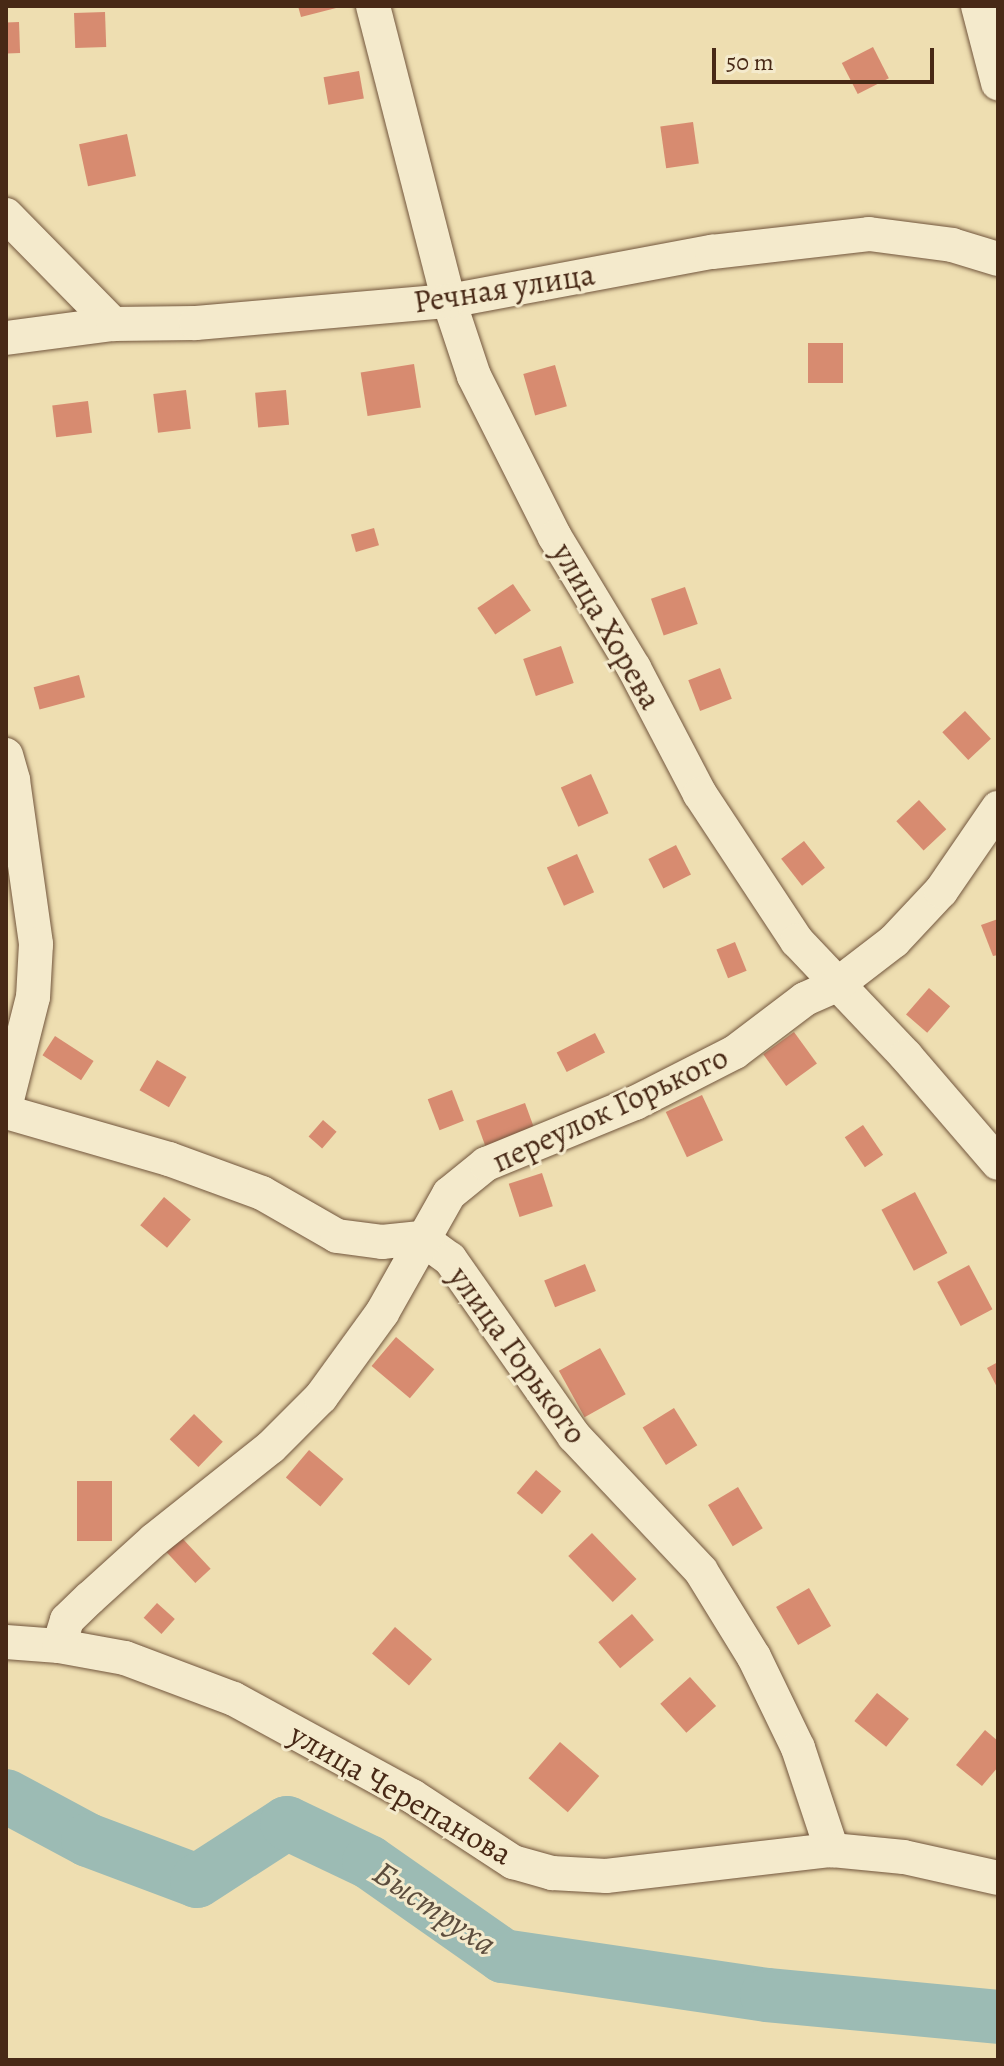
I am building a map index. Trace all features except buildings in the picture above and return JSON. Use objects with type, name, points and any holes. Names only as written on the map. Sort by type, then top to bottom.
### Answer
[{"type":"street","name":"улица Хорева","points":[[373,6],[449,301],[474,376],[555,537],[634,668],[700,794],[797,941],[998,1163]]},
{"type":"street","points":[[978,6],[998,83]]},
{"type":"street","points":[[6,215],[113,324]]},
{"type":"street","name":"Речная улица","points":[[6,338],[113,324],[196,323],[449,301],[712,252],[869,234],[952,245],[998,259]]},
{"type":"street","points":[[6,755],[36,944],[33,997],[6,1104]]},
{"type":"street","name":"переулок Горького","points":[[59,1646],[67,1620],[90,1598],[154,1540],[271,1447],[321,1397],[382,1313],[421,1238],[449,1194],[486,1164],[635,1103],[735,1052],[805,999],[838,984],[894,941],[941,891],[998,808]]},
{"type":"street","name":"улица Горького","points":[[6,1112],[169,1159],[262,1193],[337,1236],[382,1242],[421,1238],[450,1259],[574,1436],[701,1571],[754,1657],[798,1748],[832,1850]]},
{"type":"street","name":"улица Черепанова","points":[[6,1642],[59,1646],[125,1658],[234,1699],[412,1796],[513,1862],[552,1873],[606,1876],[832,1850],[904,1857],[998,1878]]},
{"type":"waterway","name":"Быструха","points":[[6,1796],[88,1840],[197,1881],[287,1823],[369,1862],[503,1956],[767,1995],[998,2017]]}]
